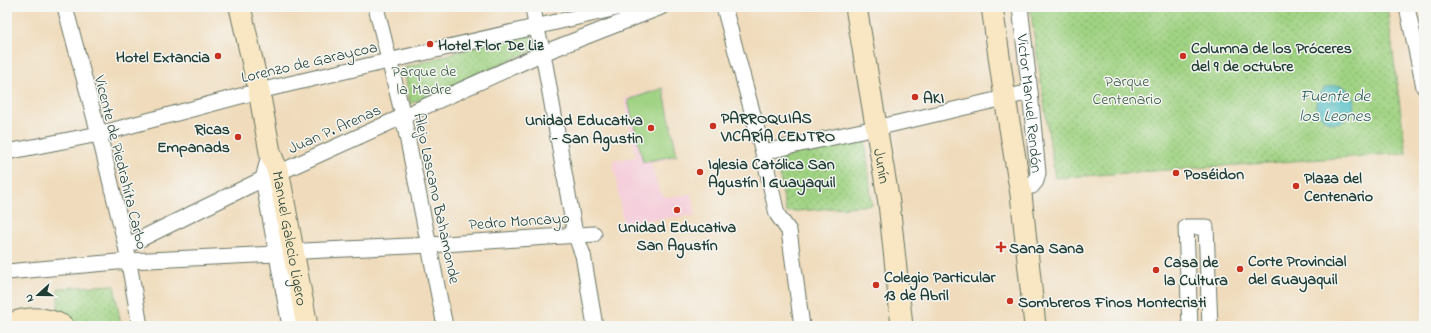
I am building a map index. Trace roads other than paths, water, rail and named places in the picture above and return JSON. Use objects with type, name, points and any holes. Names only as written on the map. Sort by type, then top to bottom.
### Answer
[{"type":"street","name":"Vicente de Piedrahíta Carbo","points":[[65,7],[99,134],[126,246],[140,326]]},
{"type":"street","name":"Manuel Galecio Ligero","points":[[240,7],[259,91],[270,152],[279,175],[307,326]]},
{"type":"street","name":"Alejo Lascano Bahamonde","points":[[376,7],[403,116],[430,244],[445,326]]},
{"type":"street","points":[[533,7],[543,53],[575,234],[583,255],[596,326]]},
{"type":"street","name":"Lorenzo de Garaycoa","points":[[7,152],[99,134],[259,91],[621,7]]},
{"type":"street","name":"Juan P. Arenas","points":[[287,169],[543,53],[661,7]]},
{"type":"street","points":[[724,7],[778,214],[789,231],[802,326]]},
{"type":"street","name":"Junín","points":[[856,7],[889,203],[902,326]]},
{"type":"street","name":"Victor Manuel Rendón","points":[[992,7],[1020,189],[1035,326]]},
{"type":"street","name":"Victor Manuel Rendón","points":[[1020,7],[1038,173],[1036,181],[1032,186],[1020,189]]},
{"type":"street","points":[[1407,7],[1424,87]]},
{"type":"street","points":[[763,152],[876,128],[1030,92]]},
{"type":"street","name":"Manuel Galecio Ligero","points":[[270,152],[263,179],[290,326]]},
{"type":"street","points":[[126,246],[263,179]]},
{"type":"street","points":[[1190,326],[1186,227],[1206,227],[1210,326]]},
{"type":"street","name":"Pedro Moncayo","points":[[304,251],[594,234]]},
{"type":"street","points":[[7,272],[128,262],[277,254]]},
{"type":"street","points":[[16,322],[36,318],[48,320],[63,326]]},
{"type":"water","name":"Fuente de los Leones","points":[[1335,85],[1348,91],[1354,104],[1348,117],[1335,123],[1322,117],[1316,104],[1322,91]]},
{"type":"place","name":"Hotel Flor De Liz","points":[[430,44]]},
{"type":"place","name":"Hotel Extancia","points":[[218,56]]},
{"type":"place","name":"Columna de los Próceres del 9 de octubre","points":[[1183,56]]},
{"type":"place","name":"AKI","points":[[915,97]]},
{"type":"place","name":"PARROQUIAS VICARÍA CENTRO","points":[[713,126]]},
{"type":"place","name":"Unidad Educativa - San Agustin","points":[[651,128]]},
{"type":"place","name":"Ricas Empanads","points":[[238,137]]},
{"type":"place","name":"Iglesia Católica San Agustín | Guayaquil","points":[[700,172]]},
{"type":"place","name":"Poséidon","points":[[1176,173]]},
{"type":"place","name":"Plaza del Centenario","points":[[1296,186]]},
{"type":"place","name":"Unidad Educativa San Agustín","points":[[677,210]]},
{"type":"place","name":"Sana Sana","points":[[1001,247]]},
{"type":"place","name":"Corte Provincial del Guayaquil","points":[[1240,269]]},
{"type":"place","name":"Casa de la Cultura","points":[[1156,270]]},
{"type":"place","name":"Colegio Particular 13 de Abril","points":[[876,285]]},
{"type":"place","name":"Sombreros Finos Montecristi","points":[[1010,301]]},
{"type":"park label","name":"Parque de la Madre","points":[[424,79]]},
{"type":"park label","name":"Parque Centenario","points":[[1127,89]]}]
